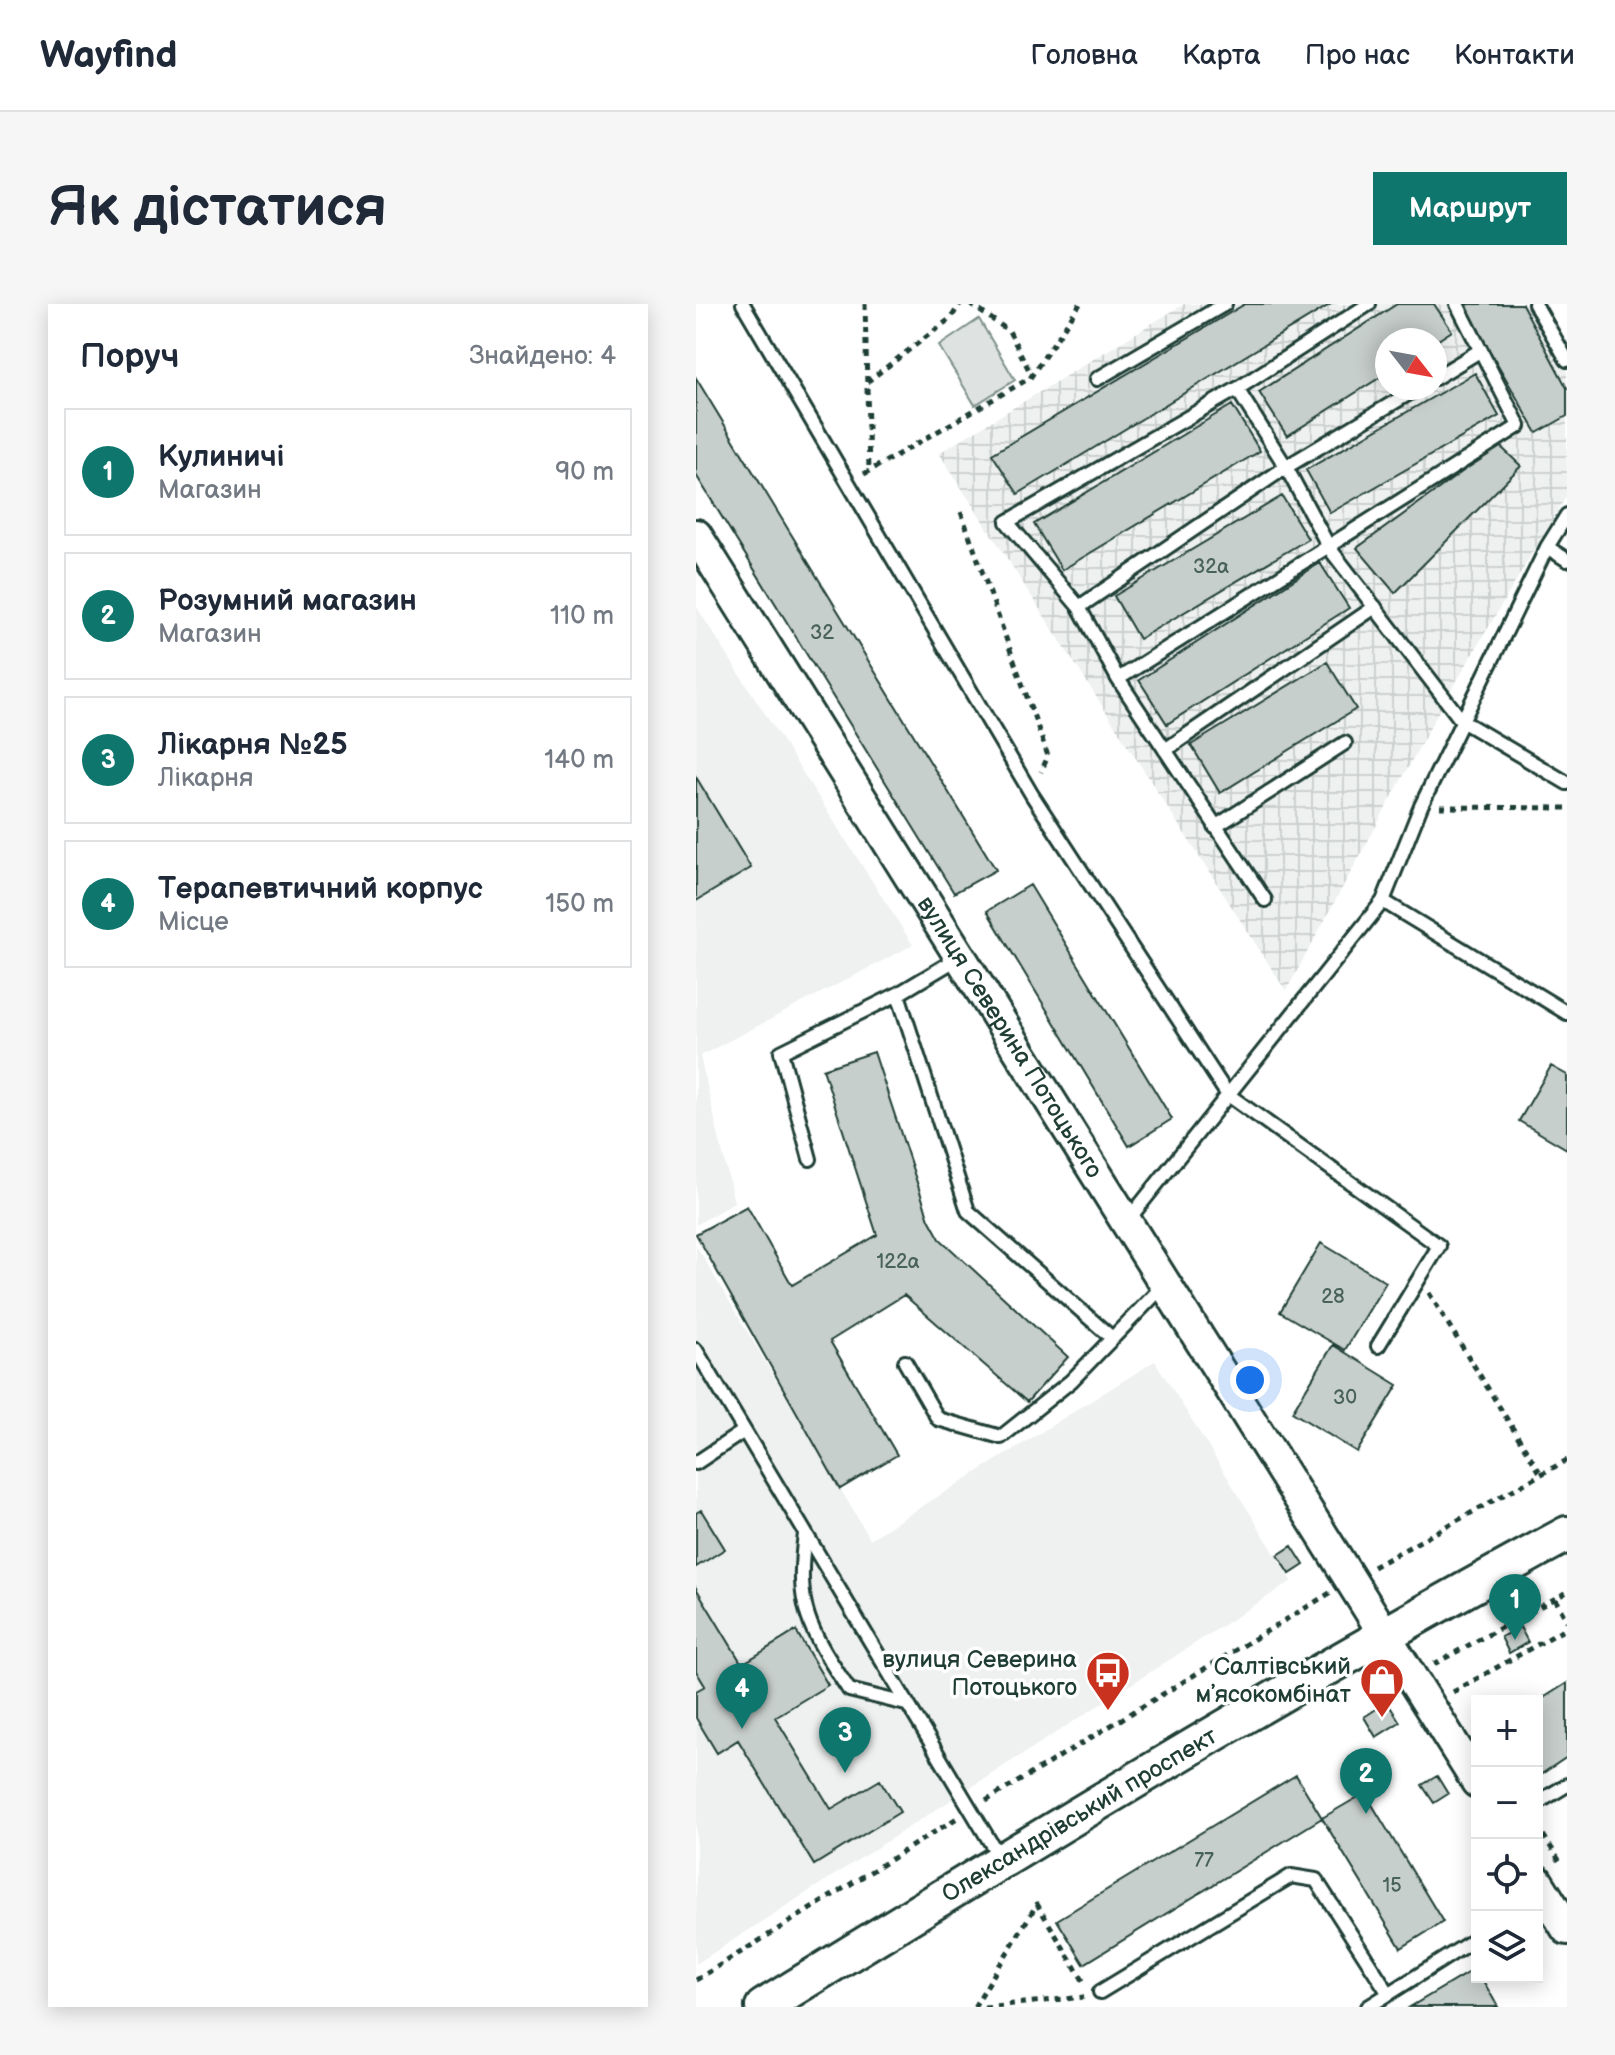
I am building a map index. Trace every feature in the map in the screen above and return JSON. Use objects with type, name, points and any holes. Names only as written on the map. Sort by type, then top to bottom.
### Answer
[{"type":"main road","name":"Олександрівський проспект","points":[[763,2007],[1001,1860],[1383,1633],[1567,1534]]},
{"type":"street","name":"вулиця Северина Потоцького","points":[[696,535],[1471,1772]]},
{"type":"street","points":[[1543,1896],[1567,1929]]},
{"type":"lane","points":[[743,304],[1032,795],[1227,1094],[1439,1246],[1378,1346]]},
{"type":"lane","points":[[1097,379],[1225,304]]},
{"type":"lane","points":[[1265,900],[1118,679],[1079,607],[1007,522],[1237,389],[1369,304]]},
{"type":"lane","points":[[1118,679],[1330,549],[1519,426],[1457,304]]},
{"type":"lane","points":[[1535,304],[1567,360]]},
{"type":"lane","points":[[1447,371],[1481,350]]},
{"type":"lane","points":[[1237,389],[1286,467],[1330,549],[1462,721],[1567,783]]},
{"type":"lane","points":[[1079,607],[1286,467],[1398,400]]},
{"type":"lane","points":[[1126,1222],[1383,901],[1421,806],[1547,547],[1567,515]]},
{"type":"lane","points":[[1547,547],[1567,560]]},
{"type":"lane","points":[[1165,750],[1375,607]]},
{"type":"lane","points":[[1215,827],[1345,743]]},
{"type":"lane","points":[[1383,901],[1567,1013]]},
{"type":"lane","points":[[810,1159],[781,1052],[898,994],[960,957]]},
{"type":"lane","points":[[898,994],[968,1211],[1112,1338]]},
{"type":"lane","points":[[905,1362],[938,1419],[1001,1437],[1071,1381],[1165,1284]]},
{"type":"lane","points":[[696,1350],[1001,1860]]},
{"type":"lane","points":[[696,1463],[744,1431]]},
{"type":"lane","points":[[805,1534],[801,1599],[812,1631],[849,1690],[906,1704]]},
{"type":"lane","points":[[1543,1799],[1567,1785]]},
{"type":"lane","points":[[1095,1994],[1291,1876],[1316,1880],[1389,1994]]},
{"type":"lane","points":[[1368,2007],[1471,1942]]},
{"type":"path","points":[[865,304],[869,471]]},
{"type":"path","points":[[867,382],[951,318],[960,304]]},
{"type":"path","points":[[970,304],[1009,331],[1032,376]]},
{"type":"path","points":[[849,482],[1032,376],[1080,304]]},
{"type":"path","points":[[961,512],[1048,756],[1032,795]]},
{"type":"path","points":[[1421,806],[1567,808]]},
{"type":"path","points":[[1420,1279],[1541,1474]]},
{"type":"path","points":[[696,1980],[970,1810],[1351,1581],[1567,1460]]},
{"type":"path","points":[[1434,1664],[1567,1592]]},
{"type":"path","points":[[1555,1599],[1567,1621]]},
{"type":"path","points":[[1453,1692],[1567,1628]]},
{"type":"path","points":[[1543,1834],[1567,1872]]},
{"type":"path","points":[[974,2007],[1037,1904],[1095,1994],[984,2007]]},
{"type":"shaded area","points":[[1184,304],[1530,304],[1567,368],[1567,495],[1440,709],[1286,991],[939,453]]},
{"type":"shaded area","points":[[979,319],[1015,380],[975,405],[939,346]]},
{"type":"shaded area","points":[[696,606],[913,945],[700,1056],[734,1202],[696,1225]]},
{"type":"shaded area","points":[[696,1245],[870,1539],[1155,1361],[1292,1581],[696,1964]]},
{"type":"building","points":[[1245,304],[1331,304],[1018,494],[992,454]]},
{"type":"building","points":[[1397,304],[1434,304],[1452,331],[1447,334],[1447,328],[1375,328],[1375,381],[1287,436],[1259,392]]},
{"type":"building","points":[[1463,304],[1522,304],[1567,388],[1567,416],[1537,433]]},
{"type":"building","points":[[1475,373],[1499,416],[1330,513],[1306,470],[1428,400],[1447,400],[1447,389]]},
{"type":"building","points":[[696,378],[996,870],[954,893],[696,475]]},
{"type":"building","points":[[1232,405],[1260,451],[1062,570],[1034,524]]},
{"type":"building","points":[[1499,445],[1521,466],[1395,593],[1357,548]]},
{"type":"building","points":[[1282,496],[1308,539],[1139,639],[1114,596]]},
{"type":"building","points":[[1320,563],[1349,608],[1167,724],[1139,680]]},
{"type":"building","points":[[1327,662],[1356,709],[1220,793],[1191,745]]},
{"type":"building","points":[[696,777],[751,868],[696,901]]},
{"type":"building","points":[[1030,885],[1172,1119],[1129,1146],[987,911]]},
{"type":"building","points":[[874,1052],[929,1219],[940,1239],[1068,1357],[1027,1402],[904,1295],[830,1341],[897,1455],[840,1489],[696,1234],[747,1206],[792,1285],[877,1235],[823,1069]]},
{"type":"building","points":[[1551,1066],[1567,1075],[1567,1149],[1519,1121]]},
{"type":"building","points":[[1321,1243],[1386,1282],[1345,1350],[1280,1312]]},
{"type":"building","points":[[1333,1345],[1398,1385],[1357,1452],[1292,1412]]},
{"type":"building","points":[[701,1510],[725,1549],[696,1567],[696,1513]]},
{"type":"building","points":[[1292,1546],[1304,1565],[1290,1574],[1278,1555]]},
{"type":"building","points":[[696,1588],[742,1664],[796,1631],[828,1685],[775,1717],[831,1809],[880,1780],[900,1812],[814,1865],[738,1740],[717,1753],[696,1718],[696,1691],[705,1686],[696,1671]]},
{"type":"building","points":[[1520,1627],[1528,1642],[1509,1653],[1501,1637]]},
{"type":"building","points":[[1567,1683],[1567,1757],[1543,1773],[1543,1767],[1543,1698]]},
{"type":"building","points":[[1387,1702],[1400,1722],[1376,1737],[1364,1717]]},
{"type":"building","points":[[1296,1775],[1322,1818],[1084,1964],[1057,1920]]},
{"type":"building","points":[[1437,1776],[1448,1794],[1434,1803],[1422,1785]]},
{"type":"building","points":[[1365,1793],[1443,1922],[1401,1948],[1322,1818]]},
{"type":"building","points":[[1471,1971],[1471,1983],[1484,1983],[1498,2007],[1410,2007]]},
{"type":"place","name":"Кулиничі","points":[[1515,1640]]},
{"type":"place","name":"вулиця Северина Потоцького","points":[[1108,1712]]},
{"type":"place","name":"Салтівський мʼясокомбінат","points":[[1382,1719]]},
{"type":"place","name":"Терапевтичний корпус","points":[[742,1729]]},
{"type":"place","name":"Лікарня №25","points":[[845,1773]]},
{"type":"place","name":"Розумний магазин","points":[[1366,1814]]}]
